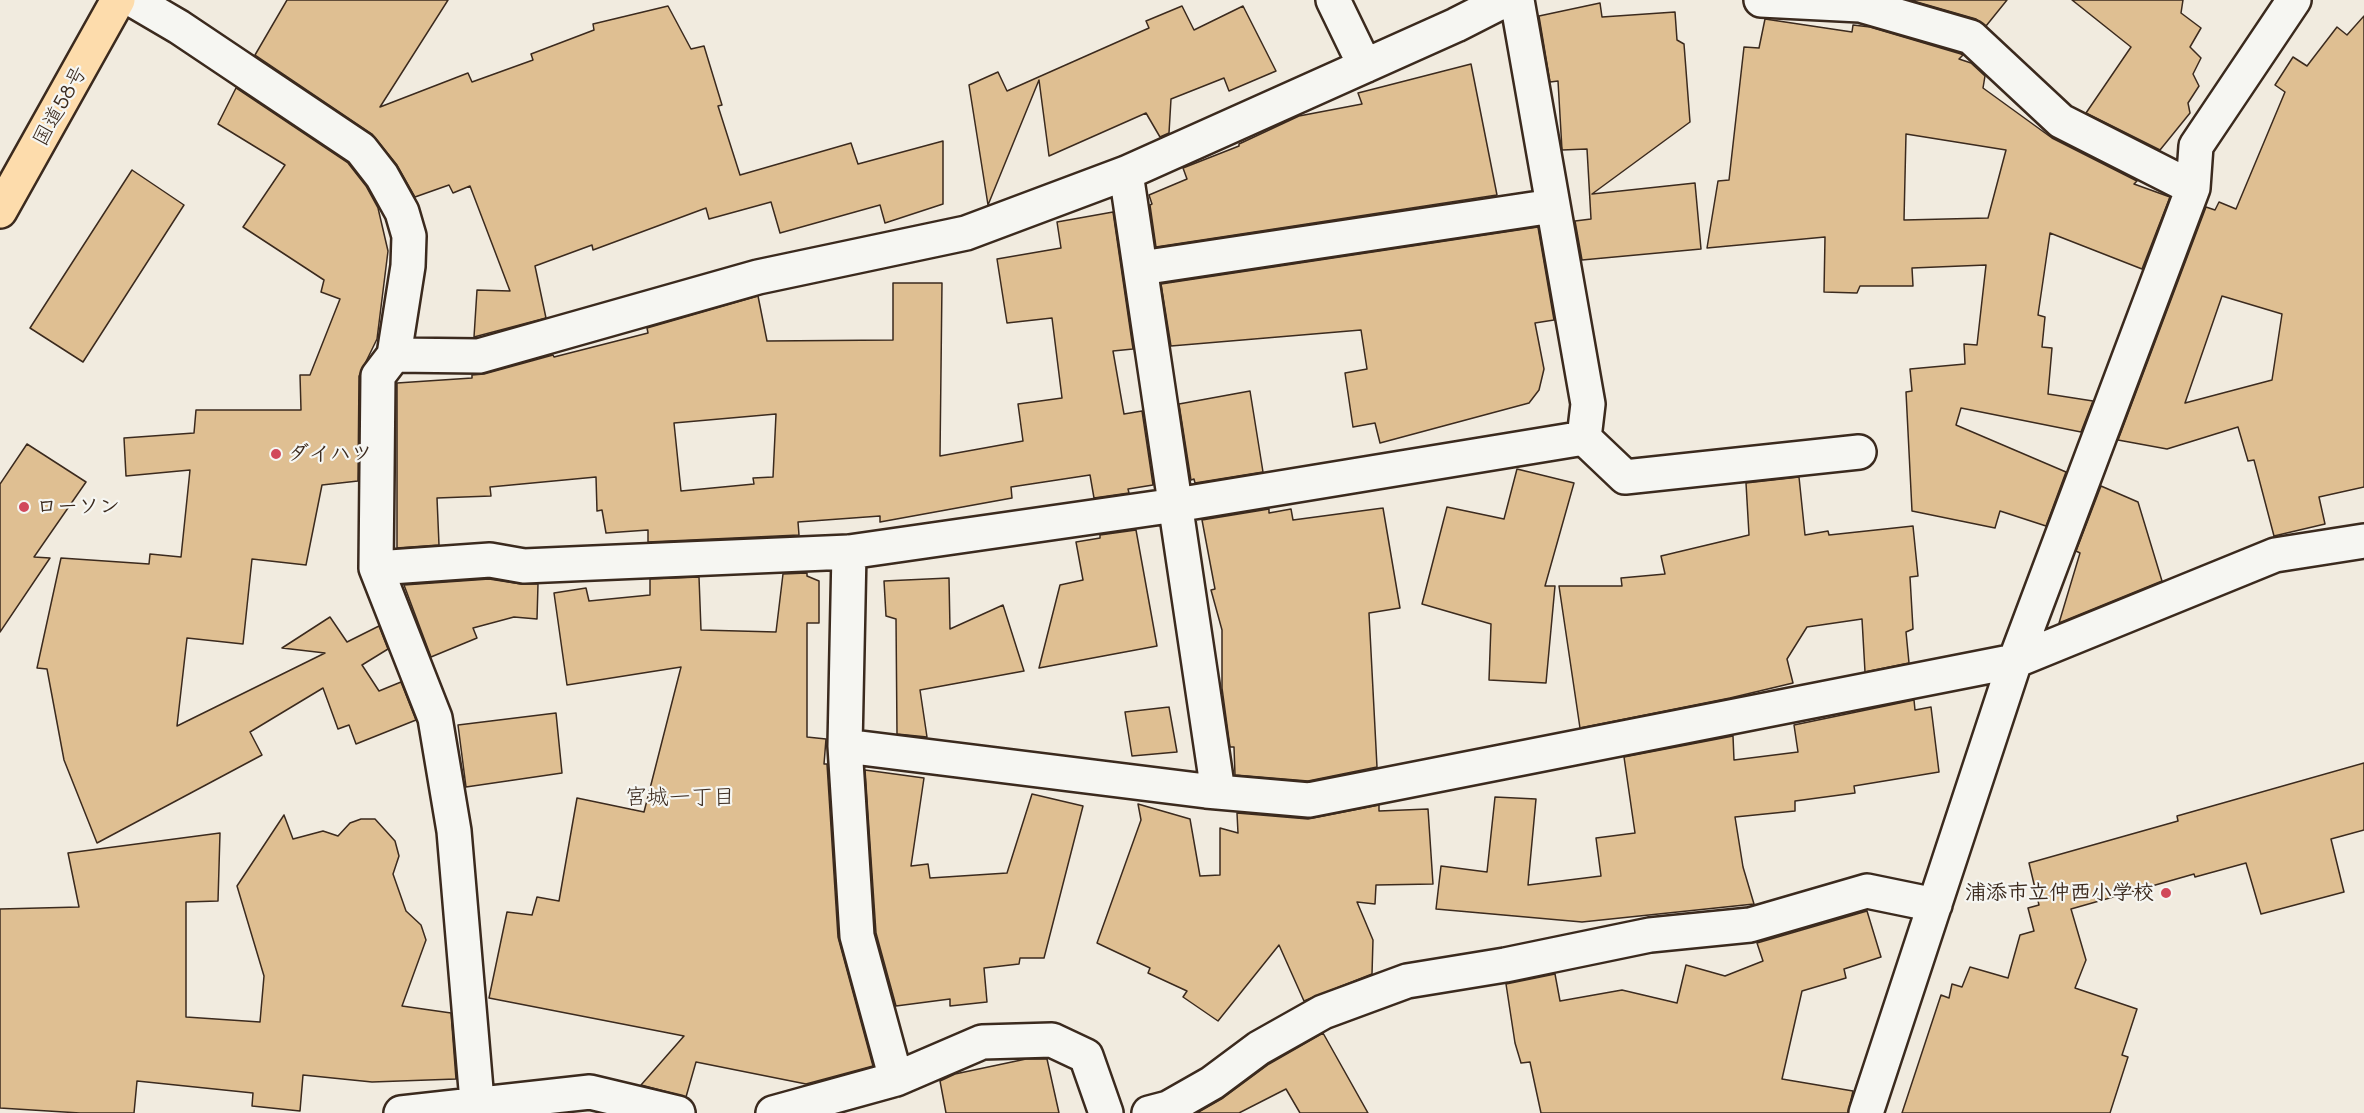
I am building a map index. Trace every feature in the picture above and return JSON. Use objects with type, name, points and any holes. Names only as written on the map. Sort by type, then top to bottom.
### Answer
[{"type":"highway","name":"国道58号","points":[[0,211],[118,0]]},
{"type":"street","points":[[132,0],[179,27],[361,149],[382,176],[402,212],[409,236],[408,266],[394,355],[378,376],[376,568],[435,718],[454,831],[478,1108]]},
{"type":"street","points":[[1333,0],[1365,66]]},
{"type":"street","points":[[394,355],[479,356],[758,277],[966,233],[1126,173],[1456,25],[1505,0]]},
{"type":"street","points":[[1517,0],[1588,404],[1584,438]]},
{"type":"street","points":[[1761,0],[1860,5],[1971,37],[2061,121],[2193,188]]},
{"type":"street","points":[[1866,1113],[2015,661],[2193,188],[2196,146],[2294,0]]},
{"type":"street","points":[[1126,173],[1218,792]]},
{"type":"street","points":[[1141,268],[1553,206]]},
{"type":"street","points":[[376,568],[490,560],[524,566],[849,552],[1176,505],[1584,438]]},
{"type":"street","points":[[1584,438],[1625,477],[1859,452]]},
{"type":"street","points":[[845,746],[1218,792],[1310,800],[2015,661],[2275,555],[2364,541]]},
{"type":"street","points":[[849,552],[845,746],[857,936],[896,1079]]},
{"type":"street","points":[[1149,1113],[1167,1108],[1212,1083],[1259,1048],[1323,1012],[1407,981],[1505,965],[1650,935],[1750,925],[1867,891],[1935,905]]},
{"type":"street","points":[[773,1113],[896,1079],[982,1042],[1052,1040],[1086,1056],[1106,1113]]},
{"type":"street","points":[[401,1113],[478,1108],[590,1092],[678,1113]]},
{"type":"building","points":[[287,0],[448,0],[380,107],[468,73],[472,82],[533,60],[531,54],[594,30],[593,24],[668,6],[691,49],[704,46],[722,105],[718,106],[740,175],[851,143],[858,164],[943,141],[943,204],[885,223],[880,205],[780,233],[771,202],[709,219],[706,208],[593,250],[592,245],[535,266],[546,318],[474,337],[477,290],[510,291],[470,186],[453,193],[449,185],[415,197],[397,165],[372,134],[255,55]]},
{"type":"building","points":[[1910,0],[2007,0],[1986,26],[1976,19]]},
{"type":"building","points":[[2072,0],[2183,0],[2181,13],[2201,28],[2190,47],[2201,58],[2193,74],[2199,86],[2188,103],[2190,113],[2160,150],[2086,113],[2131,47]]},
{"type":"building","points":[[1600,3],[1602,17],[1675,12],[1677,40],[1684,44],[1690,122],[1592,194],[1695,183],[1701,249],[1582,260],[1575,221],[1591,219],[1587,149],[1562,150],[1558,81],[1550,82],[1539,16]]},
{"type":"building","points":[[1182,6],[1194,30],[1243,6],[1276,71],[1229,91],[1224,78],[1171,99],[1169,133],[1160,137],[1146,113],[1049,156],[1039,80],[988,205],[969,85],[998,72],[1007,91],[1149,28],[1146,21]]},
{"type":"building","points":[[2364,16],[2364,487],[2319,497],[2325,524],[2274,536],[2254,460],[2248,461],[2238,427],[2167,449],[2118,440],[2206,207],[2215,210],[2219,202],[2236,209],[2285,92],[2275,85],[2293,57],[2307,66],[2337,27],[2347,35]],"holes":[[[2222,296],[2282,314],[2272,380],[2185,403]]]},
{"type":"building","points":[[1765,19],[1852,32],[1853,25],[1870,27],[1961,54],[1963,55],[1959,59],[1971,63],[1985,76],[1983,88],[2052,138],[2137,181],[2134,184],[2170,197],[2142,269],[2050,233],[2038,315],[2045,317],[2042,347],[2052,348],[2048,394],[2093,401],[2081,432],[1961,408],[1956,425],[2066,472],[2046,526],[2000,511],[1995,528],[1912,511],[1906,392],[1912,391],[1910,369],[1965,364],[1964,344],[1977,345],[1986,265],[1912,268],[1913,286],[1860,286],[1857,293],[1824,292],[1825,237],[1707,248],[1718,181],[1729,180],[1744,47],[1759,48]],"holes":[[[1906,134],[2006,150],[1988,218],[1904,220]]]},
{"type":"building","points":[[1471,64],[1497,195],[1156,247],[1149,195],[1187,179],[1183,168],[1239,146],[1299,116],[1362,104],[1358,93]]},
{"type":"building","points":[[236,88],[348,163],[366,186],[378,208],[388,251],[377,339],[359,376],[358,481],[322,485],[306,565],[252,559],[243,644],[187,638],[177,726],[325,653],[282,648],[330,617],[347,642],[379,626],[388,649],[362,665],[379,691],[401,682],[416,720],[356,744],[349,725],[338,729],[323,688],[250,732],[262,755],[97,843],[64,760],[47,669],[37,668],[61,558],[149,564],[150,554],[181,557],[190,470],[126,476],[124,438],[194,433],[196,410],[301,410],[300,375],[310,375],[340,299],[321,292],[324,280],[243,227],[285,165],[218,124]]},
{"type":"building","points":[[132,170],[184,205],[83,362],[30,328]]},
{"type":"building","points":[[1113,212],[1133,349],[1113,351],[1124,414],[1142,411],[1153,485],[1128,489],[1129,493],[1094,498],[1090,475],[1011,487],[1012,498],[880,522],[880,516],[798,522],[799,535],[648,542],[648,530],[606,533],[602,510],[597,511],[596,477],[490,487],[491,496],[437,498],[439,545],[397,548],[397,383],[472,378],[472,375],[484,374],[648,333],[647,328],[758,296],[767,341],[893,340],[893,283],[942,283],[940,456],[1023,441],[1018,404],[1062,398],[1052,318],[1007,323],[997,259],[1061,248],[1057,222]],"holes":[[[776,414],[773,477],[753,478],[754,484],[681,491],[674,423]]]},
{"type":"building","points":[[1538,227],[1554,320],[1535,323],[1544,369],[1539,390],[1529,403],[1380,443],[1375,423],[1353,427],[1345,373],[1367,369],[1361,330],[1171,346],[1161,284]]},
{"type":"building","points":[[1250,391],[1263,472],[1195,483],[1194,479],[1191,480],[1179,404]]},
{"type":"building","points":[[27,444],[86,482],[34,557],[50,558],[0,632],[0,484]]},
{"type":"building","points":[[1517,469],[1574,483],[1545,586],[1555,586],[1546,683],[1489,680],[1491,624],[1422,604],[1447,507],[1504,519]]},
{"type":"building","points":[[1799,477],[1805,535],[1828,531],[1829,535],[1913,526],[1918,576],[1910,577],[1913,629],[1906,632],[1909,663],[1865,672],[1862,619],[1807,627],[1787,659],[1793,683],[1580,728],[1559,586],[1622,586],[1621,578],[1665,574],[1661,556],[1749,535],[1746,483]]},
{"type":"building","points":[[2101,486],[2138,502],[2162,581],[2059,623],[2080,553],[2076,551]]},
{"type":"building","points":[[1383,508],[1400,608],[1369,613],[1377,767],[1308,781],[1235,775],[1234,747],[1230,747],[1222,688],[1222,630],[1211,590],[1215,589],[1202,520],[1269,509],[1269,513],[1291,509],[1293,520]]},
{"type":"building","points":[[1136,530],[1157,646],[1039,668],[1060,585],[1083,580],[1076,542],[1100,538],[1100,535]]},
{"type":"building","points":[[807,573],[807,576],[819,581],[819,623],[807,623],[807,737],[826,739],[824,764],[827,764],[838,937],[873,1066],[806,1084],[696,1062],[686,1097],[641,1085],[684,1036],[489,998],[507,912],[532,915],[537,897],[559,901],[577,798],[644,812],[681,667],[567,685],[554,593],[586,588],[589,601],[650,595],[650,579],[699,577],[701,630],[776,632],[783,574]]},
{"type":"building","points":[[949,578],[950,629],[1003,605],[1024,671],[920,690],[927,737],[897,734],[896,619],[886,616],[884,581]]},
{"type":"building","points":[[489,579],[538,584],[537,619],[514,617],[473,628],[477,638],[431,657],[404,585]]},
{"type":"building","points":[[1914,700],[1915,710],[1931,707],[1939,772],[1854,786],[1855,793],[1795,801],[1795,811],[1735,817],[1743,867],[1754,904],[1582,922],[1436,909],[1441,866],[1487,872],[1495,797],[1536,799],[1528,885],[1601,876],[1596,838],[1635,833],[1624,757],[1733,736],[1734,760],[1798,752],[1794,725]]},
{"type":"building","points":[[1169,707],[1177,752],[1132,756],[1125,712]]},
{"type":"building","points":[[556,713],[562,773],[466,787],[458,725]]},
{"type":"building","points":[[2364,763],[2364,830],[2331,839],[2344,892],[2261,914],[2246,863],[2195,877],[2194,874],[2071,909],[2086,960],[2075,988],[2137,1009],[2122,1055],[2128,1057],[2110,1113],[1902,1113],[1941,995],[1949,998],[1952,984],[1962,987],[1970,967],[2008,978],[2020,935],[2034,931],[2028,908],[2039,905],[2029,863],[2178,821],[2177,816]]},
{"type":"building","points":[[865,770],[924,778],[911,866],[928,864],[930,878],[1007,873],[1032,794],[1083,806],[1044,958],[1020,958],[1019,964],[984,968],[987,1002],[950,1006],[950,999],[896,1006],[876,933]]},
{"type":"building","points":[[1138,804],[1190,819],[1200,876],[1220,875],[1220,828],[1238,833],[1237,813],[1308,819],[1379,805],[1379,811],[1428,809],[1433,884],[1376,885],[1375,904],[1357,902],[1373,940],[1372,974],[1304,1001],[1279,945],[1218,1021],[1183,997],[1187,991],[1148,973],[1150,968],[1097,943],[1141,820]]},
{"type":"building","points":[[284,815],[293,839],[323,831],[338,836],[350,823],[361,819],[375,819],[395,841],[399,856],[393,874],[406,911],[421,925],[426,940],[402,1006],[451,1013],[456,1079],[372,1082],[303,1075],[300,1111],[252,1106],[253,1093],[137,1081],[134,1113],[80,1113],[0,1108],[0,909],[79,907],[68,853],[220,833],[218,901],[186,902],[186,1017],[260,1022],[264,976],[237,886]]},
{"type":"building","points":[[1867,911],[1881,957],[1844,969],[1846,978],[1802,991],[1782,1079],[1853,1091],[1848,1113],[1541,1113],[1530,1062],[1521,1063],[1515,1043],[1506,984],[1555,974],[1560,1001],[1622,990],[1677,1003],[1686,965],[1725,976],[1763,961],[1757,943]]},
{"type":"building","points":[[1323,1033],[1368,1113],[1300,1113],[1286,1089],[1239,1113],[1197,1113],[1223,1098],[1269,1064]]},
{"type":"building","points":[[1026,1059],[1047,1059],[1059,1113],[946,1113],[940,1081],[955,1074]]},
{"type":"place","name":"ダイハツ","points":[[276,454]]},
{"type":"place","name":"ローソン","points":[[24,507]]},
{"type":"place","name":"浦添市立仲西小学校","points":[[2166,893]]},
{"type":"district","name":"宮城一丁目","points":[[680,797]]}]
